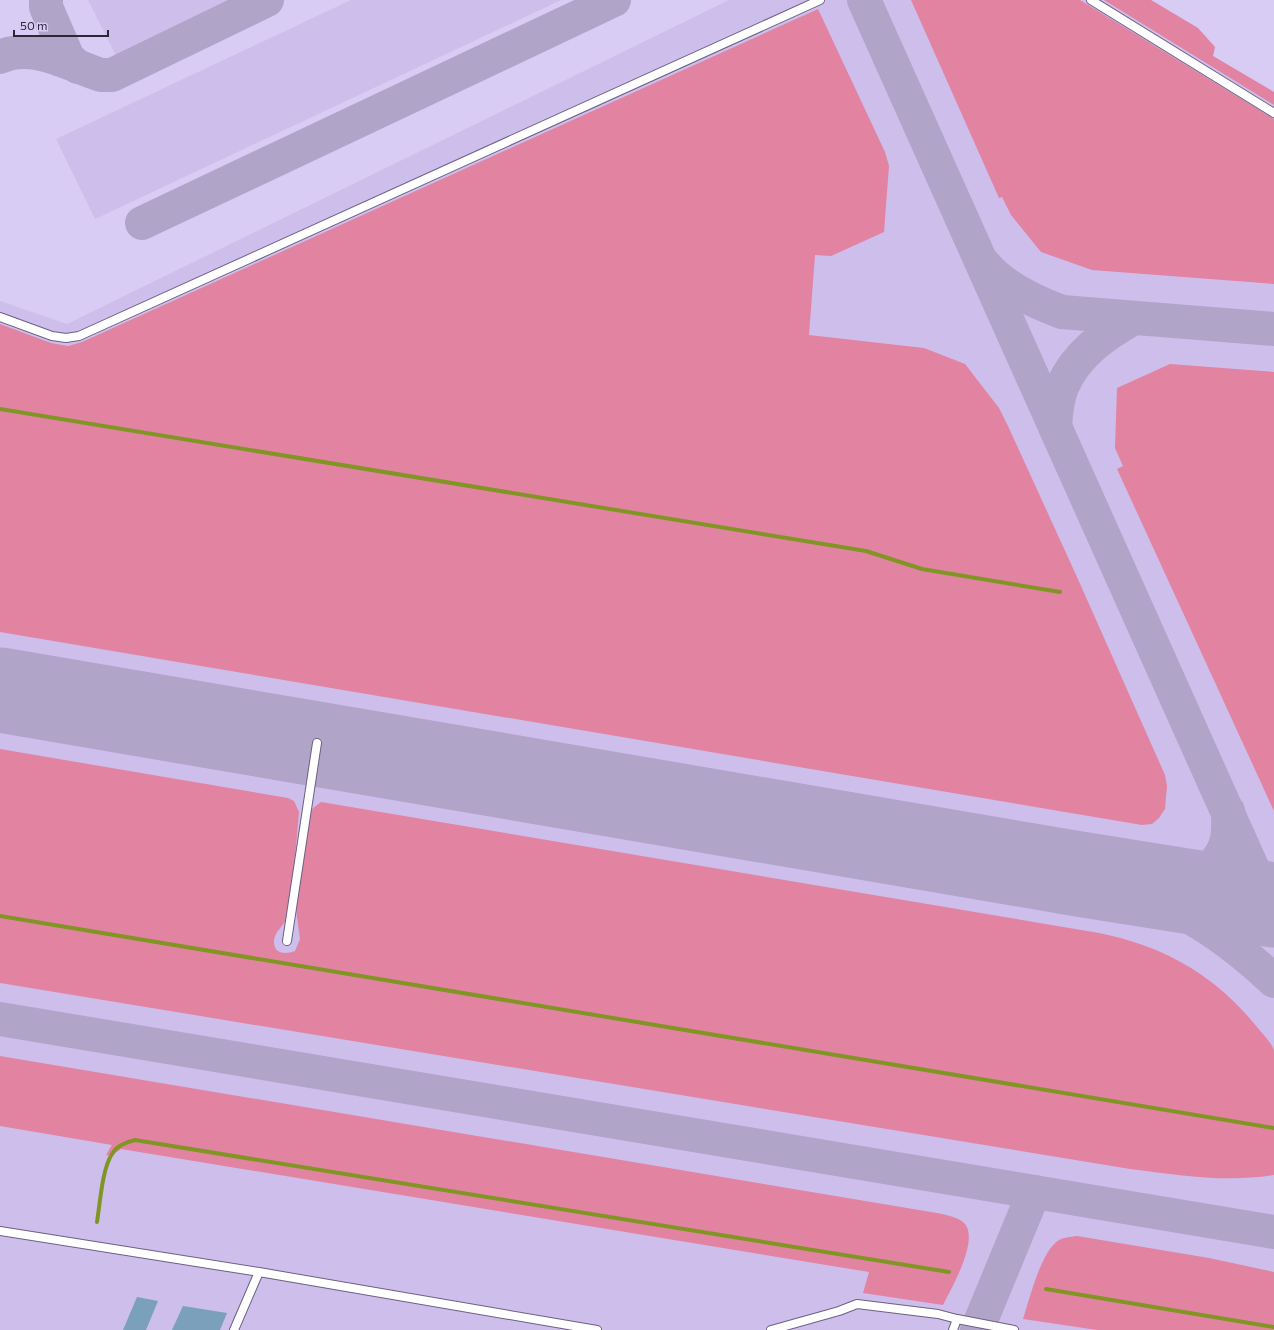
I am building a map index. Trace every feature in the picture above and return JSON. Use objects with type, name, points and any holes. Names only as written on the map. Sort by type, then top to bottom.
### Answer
[{"type":"lane","points":[[0,317],[52,336],[66,338],[80,336],[820,0]]},
{"type":"lane","points":[[1091,0],[1274,113]]},
{"type":"lane","points":[[287,941],[317,743]]},
{"type":"lane","points":[[0,1231],[259,1272],[597,1330]]},
{"type":"lane","points":[[234,1330],[259,1272]]},
{"type":"lane","points":[[771,1330],[840,1311],[857,1304],[870,1304],[938,1314],[1014,1330]]},
{"type":"lane","points":[[953,1330],[957,1319]]},
{"type":"shaded area","points":[[88,0],[239,0],[118,60]]},
{"type":"shaded area","points":[[351,0],[561,0],[95,219],[56,139]]},
{"type":"shaded area","points":[[729,0],[1151,0],[1198,28],[1215,47],[1213,56],[1274,92],[1274,1330],[0,1330],[0,301],[67,324]]},
{"type":"shaded area","points":[[911,0],[1080,0],[1274,119],[1274,284],[1092,270],[1041,252],[1011,215],[1002,197],[999,198]]},
{"type":"shaded area","points":[[1104,0],[1151,0],[1198,28],[1215,47],[1213,56],[1274,92],[1274,105]]},
{"type":"shaded area","points":[[818,9],[885,152],[889,166],[884,232],[831,256],[815,255],[809,335],[924,348],[965,364],[999,408],[1077,577],[1165,775],[1167,786],[1165,809],[1159,818],[1152,824],[1142,825],[0,632],[0,324],[51,343],[68,346],[82,342]]},
{"type":"shaded area","points":[[1170,364],[1274,372],[1274,811],[1117,469],[1123,466],[1115,448],[1117,388]]},
{"type":"shaded area","points":[[0,749],[288,798],[294,801],[299,812],[291,890],[286,920],[277,932],[274,939],[275,947],[282,953],[295,951],[300,939],[296,910],[310,813],[313,808],[321,802],[1099,933],[1145,946],[1187,965],[1224,992],[1264,1035],[1273,1048],[1274,1175],[1220,1178],[1184,1176],[1130,1169],[0,983]]},
{"type":"shaded area","points":[[0,1056],[937,1213],[952,1217],[965,1224],[969,1242],[962,1265],[943,1305],[863,1293],[869,1272],[121,1149],[111,1156],[106,1155],[112,1145],[0,1126]]},
{"type":"shaded area","points":[[1077,1236],[1209,1258],[1274,1272],[1274,1330],[1097,1330],[1023,1319],[1037,1276],[1047,1254],[1059,1240]]},
{"type":"building","points":[[137,1297],[158,1301],[146,1330],[123,1330]]},
{"type":"building","points":[[183,1306],[227,1313],[220,1330],[172,1330]]},
{"type":"waterway","points":[[0,409],[866,551],[922,569],[1060,592]]},
{"type":"waterway","points":[[0,916],[1274,1128]]},
{"type":"waterway","points":[[97,1222],[100,1197],[109,1160],[119,1146],[135,1140],[949,1272]]},
{"type":"waterway","points":[[1046,1289],[1274,1327]]},
{"type":"taxiway","points":[[46,0],[46,7],[68,58],[78,67]]},
{"type":"taxiway","points":[[0,57],[13,53],[38,53],[101,75],[112,75],[267,0]]},
{"type":"taxiway","points":[[142,223],[614,0]]},
{"type":"taxiway","points":[[864,0],[1274,916]]},
{"type":"taxiway","points":[[985,265],[1001,281],[1020,293],[1041,304],[1062,312],[1274,329]]},
{"type":"taxiway","points":[[1057,431],[1055,426],[1056,411],[1059,396],[1068,375],[1092,346],[1112,331],[1134,318]]},
{"type":"taxiway","points":[[1164,887],[1183,884],[1193,880],[1206,872],[1212,866],[1225,846],[1228,829],[1228,811]]},
{"type":"taxiway","points":[[1079,874],[1123,887],[1156,900],[1193,918],[1227,941],[1274,981]]},
{"type":"taxiway","points":[[0,1019],[1274,1232]]},
{"type":"taxiway","points":[[977,1330],[1034,1192]]},
{"type":"runway","points":[[0,690],[1079,874],[1274,905]]}]
